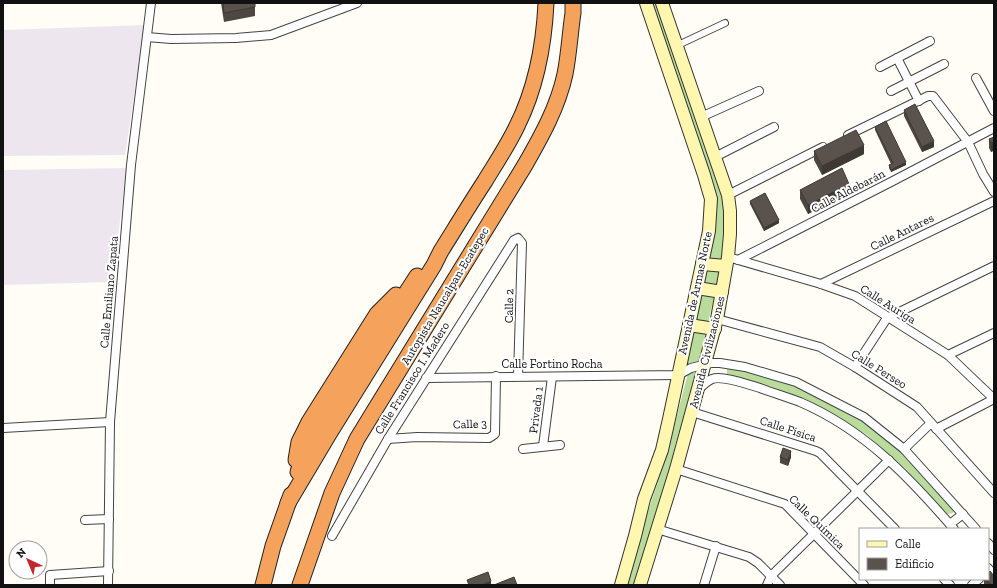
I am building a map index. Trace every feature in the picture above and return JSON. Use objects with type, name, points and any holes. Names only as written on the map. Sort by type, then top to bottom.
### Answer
[{"type":"highway","points":[[288,503],[503,152],[517,126],[530,93],[540,58],[546,3]]},
{"type":"highway","name":"Autopista Naucalpan-Ecatepec","points":[[300,585],[332,493],[357,439],[525,165],[547,125],[558,99],[565,74],[573,12],[572,3]]},
{"type":"highway","points":[[288,503],[299,442],[316,410],[377,314],[441,251]]},
{"type":"highway","points":[[263,585],[273,546],[288,503],[295,486],[324,431],[428,267],[441,251]]},
{"type":"highway","points":[[295,486],[302,460],[319,428],[419,272]]},
{"type":"main road","name":"Avenida de Armas Norte","points":[[620,585],[635,536],[644,499],[662,450],[709,230],[711,199],[646,3]]},
{"type":"main road","name":"Avenida Civilizaciones","points":[[640,585],[676,469],[716,324],[722,292],[731,261],[730,211],[728,195],[662,3]]},
{"type":"main road","points":[[668,72],[683,66]]},
{"type":"main road","points":[[710,210],[730,211]]},
{"type":"main road","points":[[702,264],[731,261]]},
{"type":"main road","points":[[697,288],[722,292]]},
{"type":"main road","points":[[689,325],[716,324]]},
{"type":"street","name":"Calle Emiliano Zapata","points":[[108,585],[110,422],[131,165],[151,3]]},
{"type":"street","points":[[147,37],[171,39],[236,38],[271,35],[357,3]]},
{"type":"street","points":[[676,46],[725,23]]},
{"type":"street","points":[[880,67],[930,41]]},
{"type":"street","points":[[897,58],[919,101]]},
{"type":"street","points":[[891,91],[944,64]]},
{"type":"street","points":[[976,78],[994,111]]},
{"type":"street","points":[[701,117],[759,91]]},
{"type":"street","points":[[843,137],[928,96],[933,96],[968,142],[983,174],[994,192]]},
{"type":"street","points":[[715,157],[774,127]]},
{"type":"street","name":"Calle Aldebarán","points":[[731,261],[891,182],[994,128]]},
{"type":"street","points":[[728,195],[830,144]]},
{"type":"street","name":"Calle Antares","points":[[821,284],[994,201]]},
{"type":"street","name":"Calle 2","points":[[518,238],[522,243],[518,376]]},
{"type":"street","name":"Calle Francisco I. Madero","points":[[332,536],[388,439],[426,378],[514,240],[518,238]]},
{"type":"street","name":"Calle Auriga","points":[[731,261],[821,284],[855,296],[887,318],[948,355],[994,399]]},
{"type":"street","points":[[855,367],[887,318],[994,266]]},
{"type":"street","name":"Calle Perseo","points":[[716,324],[820,347],[855,367],[918,407],[994,493]]},
{"type":"street","points":[[948,355],[994,333]]},
{"type":"street","points":[[678,375],[691,368],[720,363],[745,367],[796,382],[864,417],[904,449],[975,528]]},
{"type":"street","name":"Calle Fortino Rocha","points":[[426,378],[678,375]]},
{"type":"street","name":"Calle 3","points":[[388,439],[417,437],[489,438],[496,434],[496,376]]},
{"type":"street","name":"Privada 1","points":[[544,446],[552,377]]},
{"type":"street","points":[[698,390],[713,378],[726,379],[756,387],[800,402],[860,436],[889,460],[952,527],[963,514]]},
{"type":"street","points":[[904,449],[934,426],[994,399]]},
{"type":"street","name":"Calle Física","points":[[692,412],[813,449],[820,453],[894,528]]},
{"type":"street","points":[[3,428],[110,422]]},
{"type":"street","name":"Privada 1","points":[[523,449],[560,445]]},
{"type":"street","points":[[767,585],[771,576],[889,460]]},
{"type":"street","name":"Calle Química","points":[[676,469],[785,504],[859,580]]},
{"type":"street","points":[[85,520],[109,519]]},
{"type":"street","points":[[657,529],[750,557],[780,585]]},
{"type":"street","points":[[704,585],[716,546]]},
{"type":"street","points":[[50,585],[50,575],[109,571]]},
{"type":"shaded area","points":[[145,25],[125,155],[3,156],[3,30]]},
{"type":"shaded area","points":[[127,168],[112,282],[3,285],[3,170]]},
{"type":"green space","points":[[650,3],[658,3],[725,197],[725,229],[718,281],[670,467],[633,585],[626,585],[642,529],[665,461],[687,377],[687,348],[715,200]]},
{"type":"green space","points":[[727,369],[744,370],[796,385],[861,419],[909,458],[955,508],[953,513],[947,514],[906,469],[867,435],[805,399],[727,374]]},
{"type":"building","points":[[223,3],[255,3],[255,7],[224,13]]},
{"type":"building","points":[[915,104],[934,141],[922,147],[904,110]]},
{"type":"building","points":[[886,121],[906,162],[891,170],[889,165],[893,163],[875,127]]},
{"type":"building","points":[[856,130],[864,145],[822,166],[814,151]]},
{"type":"building","points":[[994,137],[994,143],[991,143],[989,139]]},
{"type":"building","points":[[842,168],[849,184],[808,205],[800,190]]},
{"type":"building","points":[[765,193],[779,220],[764,228],[750,201]]},
{"type":"building","points":[[783,448],[791,451],[788,460],[780,457]]},
{"type":"building","points":[[990,571],[994,576],[994,585],[991,585],[987,580],[989,580]]},
{"type":"building","points":[[488,572],[491,581],[483,585],[469,585],[467,580]]},
{"type":"building","points":[[514,577],[517,585],[494,585]]}]
